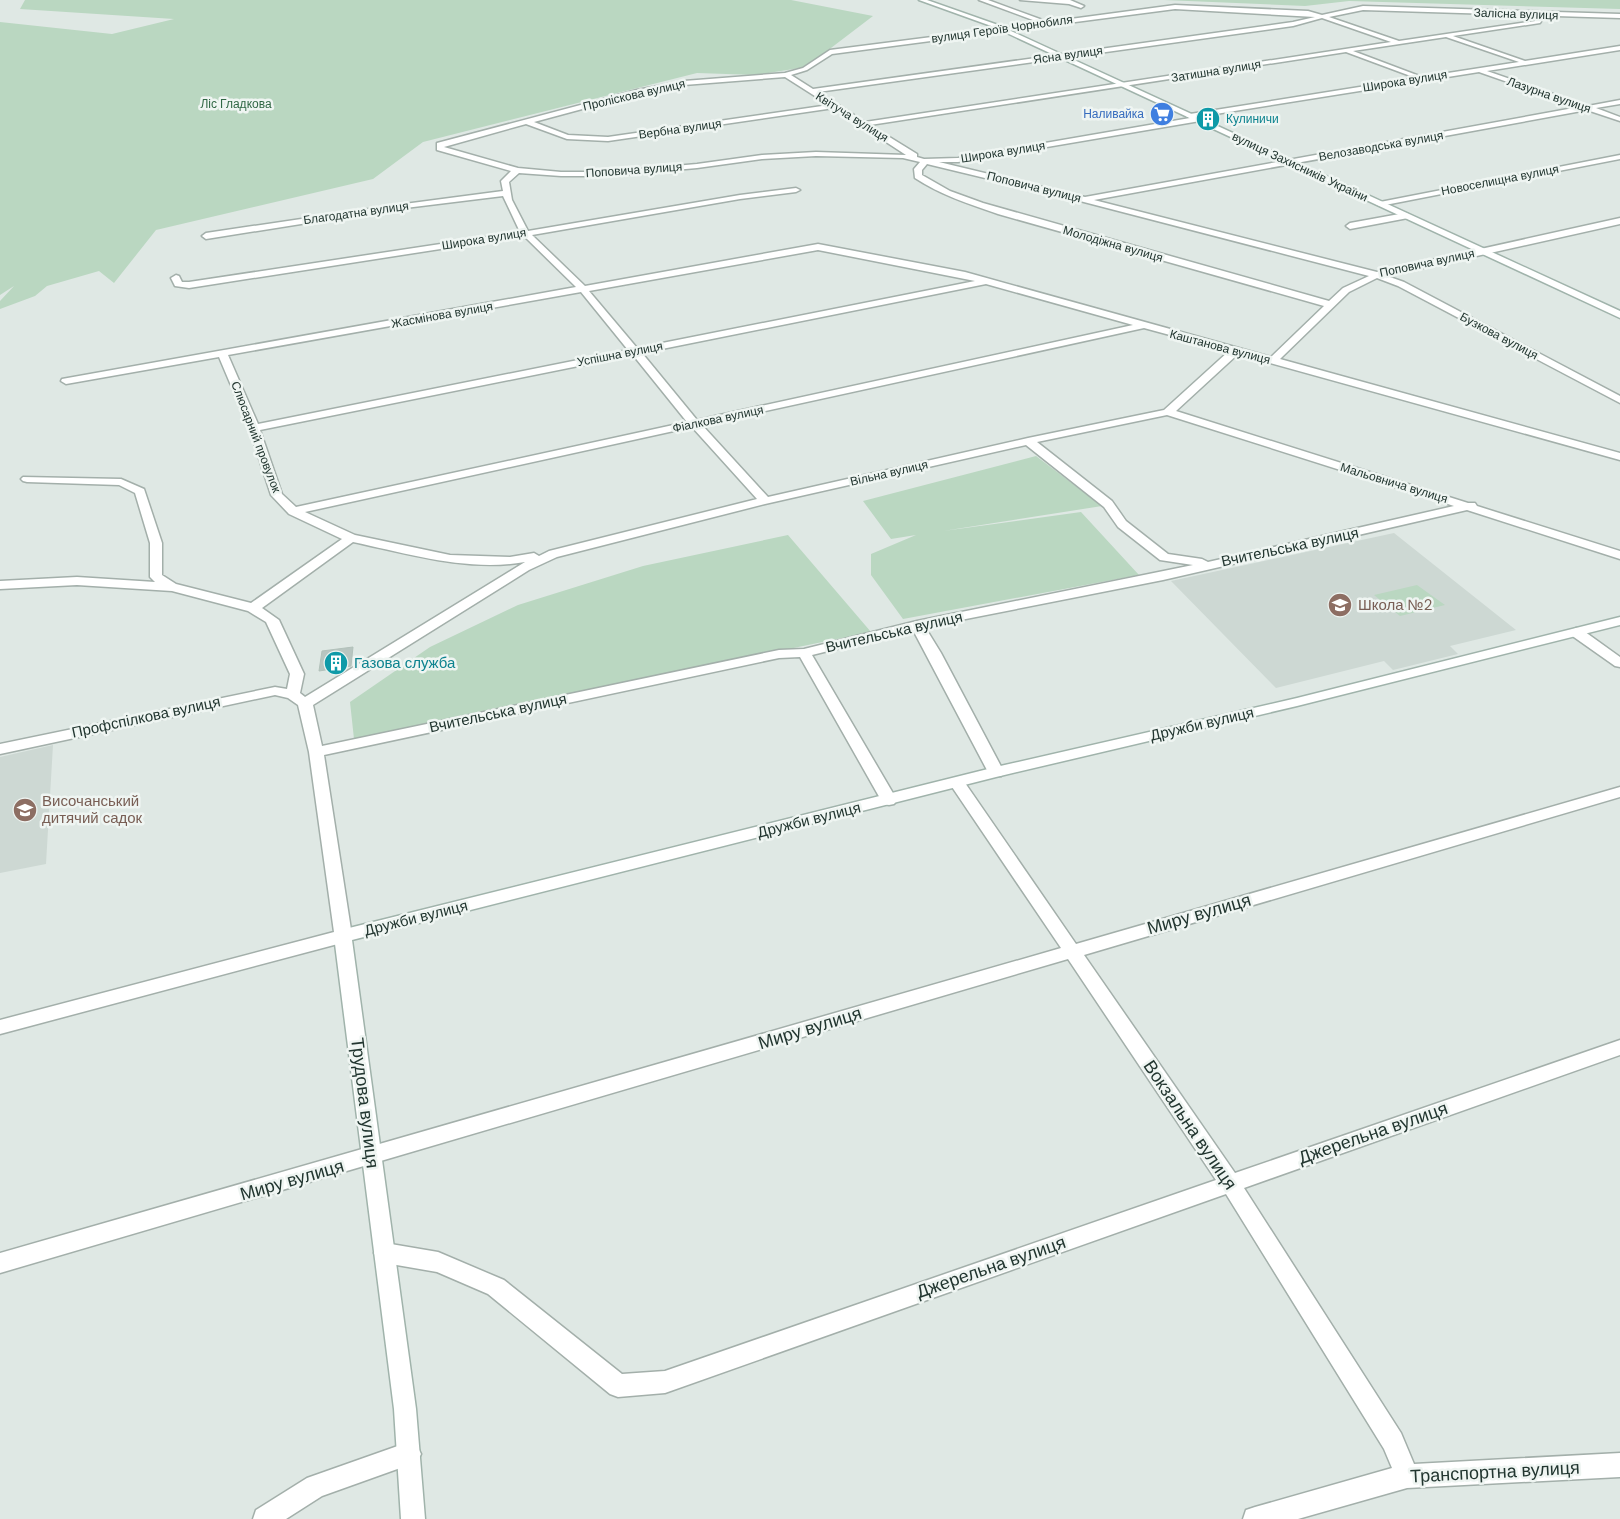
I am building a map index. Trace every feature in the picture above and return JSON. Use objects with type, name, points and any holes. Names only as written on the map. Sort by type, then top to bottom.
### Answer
[{"type":"street","name":"вулиця Захисників України","points":[[922,0],[1003,29],[1620,315]]},
{"type":"street","points":[[982,0],[1049,23]]},
{"type":"street","points":[[1023,0],[1070,2],[1081,6]]},
{"type":"street","name":"вулиця Героїв Чорнобиля","points":[[830,52],[1175,7],[1290,11],[1324,16]]},
{"type":"street","name":"Залісна вулиця","points":[[1324,16],[1363,8],[1568,16],[1620,16]]},
{"type":"street","points":[[1324,16],[1400,43]]},
{"type":"street","name":"Ясна вулиця","points":[[812,91],[1293,24],[1324,16]]},
{"type":"street","name":"Затишна вулиця","points":[[864,124],[1568,16]]},
{"type":"street","points":[[1445,35],[1524,62]]},
{"type":"street","name":"Широка вулиця","points":[[926,160],[940,161],[975,157],[1422,78],[1620,48]]},
{"type":"street","points":[[1345,51],[1422,78]]},
{"type":"street","name":"Проліскова вулиця","points":[[440,148],[440,145],[446,142],[637,92],[684,83],[786,75],[805,69],[830,52]]},
{"type":"street","name":"Лазурна вулиця","points":[[1479,70],[1620,119]]},
{"type":"street","name":"Квітуча вулиця","points":[[786,75],[917,158]]},
{"type":"street","name":"Велозаводська вулиця","points":[[1082,199],[1620,102]]},
{"type":"street","name":"Вербна вулиця","points":[[526,121],[567,137],[608,139],[836,106]]},
{"type":"street","name":"Поповича вулиця","points":[[440,148],[516,170],[561,174],[607,174],[697,166],[762,157],[816,154],[903,156],[1082,199],[1377,275],[1620,221]]},
{"type":"street","points":[[975,157],[988,165]]},
{"type":"street","name":"Новоселищна вулиця","points":[[1380,204],[1620,157]]},
{"type":"street","name":"Молодіжна вулиця","points":[[926,160],[918,169],[918,176],[927,183],[955,196],[992,209],[1331,305]]},
{"type":"street","points":[[516,170],[506,181],[507,193],[508,200],[525,233],[584,290],[695,424],[765,501]]},
{"type":"street","points":[[996,171],[1012,182]]},
{"type":"street","name":"Широка вулиця","points":[[176,278],[178,284],[189,285],[614,220],[740,197],[796,190]]},
{"type":"street","name":"Благодатна вулиця","points":[[206,236],[389,208],[507,193]]},
{"type":"street","points":[[1350,226],[1405,216]]},
{"type":"street","points":[[1609,224],[1620,228]]},
{"type":"street","name":"Жасмінова вулиця","points":[[66,382],[818,248]]},
{"type":"street","name":"Каштанова вулиця","points":[[818,248],[946,271],[986,281],[1620,457]]},
{"type":"street","points":[[1273,361],[1346,290],[1377,275]]},
{"type":"street","name":"Бузкова вулиця","points":[[1377,275],[1401,284],[1620,400]]},
{"type":"street","name":"Успішна вулиця","points":[[254,428],[986,281]]},
{"type":"street","name":"Фіалкова вулиця","points":[[293,511],[1144,325]]},
{"type":"street","points":[[1168,412],[1235,351]]},
{"type":"street","name":"Слюсарний провулок","points":[[224,354],[254,428],[277,495],[293,511],[352,538],[450,560],[510,562],[553,554]]},
{"type":"street","name":"Вільна вулиця","points":[[299,699],[525,567],[553,554],[765,501],[1028,441],[1168,412]]},
{"type":"street","name":"Мальовнича вулиця","points":[[1168,412],[1471,506],[1620,555]]},
{"type":"street","points":[[1028,441],[1108,504],[1122,524],[1164,557],[1209,564]]},
{"type":"street","points":[[27,479],[121,482],[140,491],[156,543],[156,577],[172,587]]},
{"type":"street","name":"Вчительська вулиця","points":[[316,752],[779,654],[804,653],[917,625],[1163,576],[1209,564],[1471,506]]},
{"type":"street","points":[[0,585],[77,581],[172,587],[253,608],[352,538]]},
{"type":"street","name":"Трудова вулиця","points":[[253,608],[272,620],[297,674],[299,699],[316,752],[343,936],[385,1253],[409,1454],[412,1519]]},
{"type":"street","name":"Дружби вулиця","points":[[0,1027],[343,936],[958,784],[996,772],[1297,702],[1620,621]]},
{"type":"street","points":[[917,625],[934,653],[996,772]]},
{"type":"street","points":[[1576,632],[1620,663]]},
{"type":"street","points":[[804,653],[889,800]]},
{"type":"street","name":"Профспілкова вулиця","points":[[0,748],[267,692],[275,691],[299,699]]},
{"type":"street","name":"Вокзальна вулиця","points":[[958,784],[1230,1183],[1393,1441],[1406,1476]]},
{"type":"street","name":"Миру вулиця","points":[[0,1263],[372,1157],[1071,950],[1620,792]]},
{"type":"street","name":"Джерельна вулиця","points":[[385,1253],[438,1262],[496,1288],[618,1386],[665,1382],[1620,1047]]},
{"type":"street","points":[[265,1519],[315,1486],[409,1454]]},
{"type":"street","name":"Транспортна вулиця","points":[[1255,1519],[1406,1476],[1620,1465]]},
{"type":"shaded area","name":"Школа №2","points":[[1394,533],[1516,630],[1450,646],[1458,654],[1393,670],[1384,661],[1276,688],[1171,581]]},
{"type":"shaded area","name":"Височанський дитячий садок","points":[[53,745],[46,864],[0,873],[0,757]]},
{"type":"green space","name":"Ліс Гладкова","points":[[25,0],[791,0],[873,16],[806,67],[756,75],[697,73],[423,142],[373,179],[156,230],[114,283],[99,271],[47,286],[35,296],[0,309],[0,301],[14,286],[0,295],[0,22],[112,34],[174,19],[20,9]]},
{"type":"green space","points":[[1164,0],[1620,0],[1620,9],[1349,1],[1305,6]]},
{"type":"green space","points":[[1036,456],[1102,506],[943,531],[1081,512],[1139,575],[903,619],[871,575],[871,554],[916,535],[891,539],[863,501]]},
{"type":"green space","points":[[788,535],[871,632],[354,739],[350,702],[430,647],[518,605],[643,566]]},
{"type":"green space","points":[[1417,585],[1445,605],[1400,616],[1374,595]]},
{"type":"building","name":"Газова служба","points":[[353,647],[351,666],[319,671],[322,651]]},
{"type":"place","name":"Наливайка","points":[[1162,114]]},
{"type":"place","name":"Кулиничи","points":[[1208,119]]},
{"type":"place","name":"Школа №2","points":[[1340,605]]},
{"type":"place","name":"Газова служба","points":[[336,663]]},
{"type":"place","name":"Височанський дитячий садок","points":[[25,810]]}]
